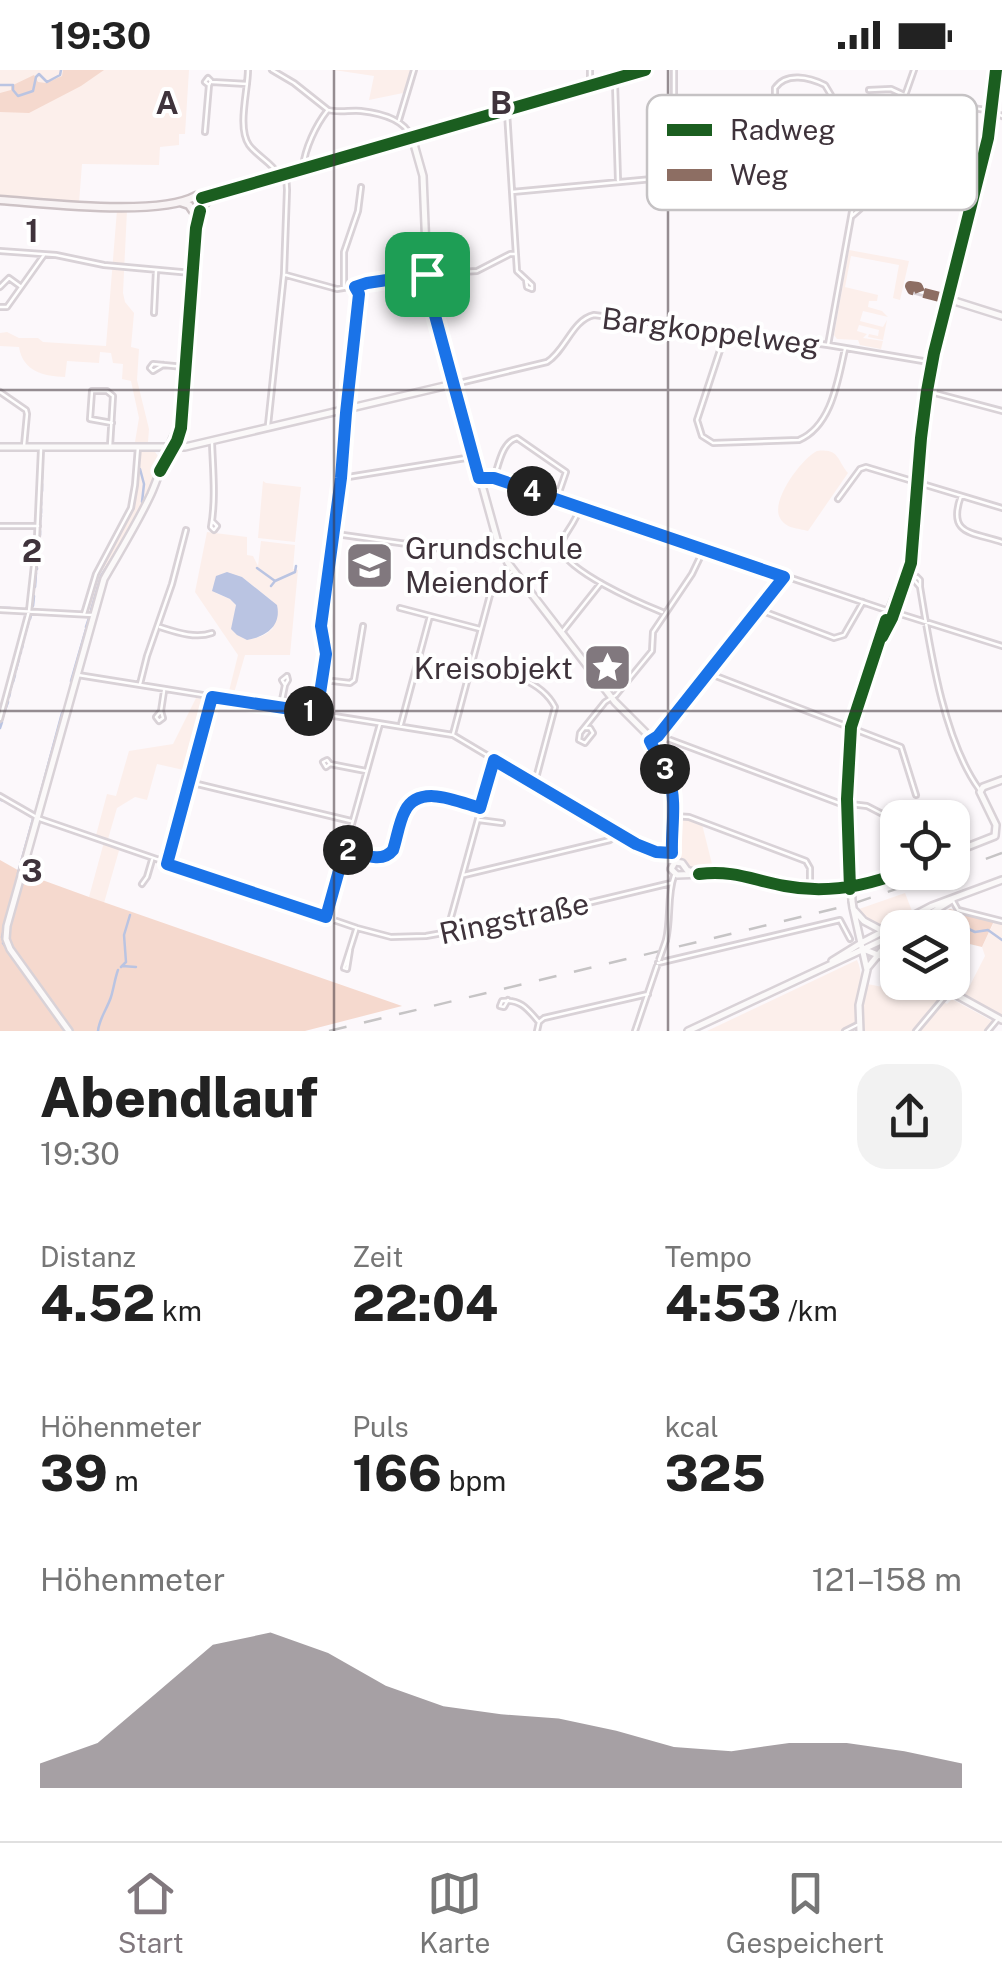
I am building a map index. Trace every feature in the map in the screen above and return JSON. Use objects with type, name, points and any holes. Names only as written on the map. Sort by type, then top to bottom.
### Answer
[{"type":"main road","points":[[193,207],[282,174],[645,70]]},
{"type":"main road","points":[[193,207],[196,196],[206,199]]},
{"type":"main road","points":[[0,200],[110,207],[179,202],[193,207]]},
{"type":"street","points":[[248,70],[244,137],[282,174],[288,190],[284,274],[268,427]]},
{"type":"street","points":[[272,70],[328,110],[360,111],[399,122],[408,129],[423,176],[430,297],[501,550],[561,633],[650,741],[670,779],[675,862],[672,869],[699,874],[734,873],[810,888],[850,889],[880,881]]},
{"type":"street","points":[[399,122],[414,70]]},
{"type":"street","points":[[590,70],[590,86]]},
{"type":"street","points":[[869,90],[905,95],[914,70]]},
{"type":"street","points":[[977,182],[988,138],[996,70]]},
{"type":"street","points":[[615,78],[618,182]]},
{"type":"street","points":[[774,95],[778,83],[802,78],[825,85],[831,95]]},
{"type":"street","points":[[206,132],[210,84],[248,84]]},
{"type":"street","points":[[304,168],[303,161],[315,132],[328,110]]},
{"type":"street","points":[[507,110],[517,273],[526,280]]},
{"type":"street","points":[[977,110],[1002,116]]},
{"type":"street","points":[[512,192],[647,179]]},
{"type":"street","points":[[344,289],[344,252],[362,188]]},
{"type":"street","points":[[68,1031],[6,939],[66,712],[66,697],[76,678],[104,579],[134,530],[179,437],[197,222],[193,207]]},
{"type":"street","points":[[844,1031],[860,1028],[859,1005],[866,970],[850,889],[850,727],[911,558],[927,391],[970,210]]},
{"type":"street","points":[[828,345],[852,216]]},
{"type":"street","points":[[0,252],[192,273]]},
{"type":"street","points":[[0,307],[7,307],[45,254]]},
{"type":"street","points":[[284,274],[344,289],[427,274],[477,271],[516,254]]},
{"type":"street","points":[[154,313],[156,270]]},
{"type":"street","points":[[0,288],[9,278],[22,286]]},
{"type":"street","points":[[317,713],[326,654],[321,626],[335,534],[359,294],[355,287]]},
{"type":"street","points":[[920,292],[1002,316]]},
{"type":"street","name":"Bargkoppelweg","points":[[454,384],[551,361],[590,315],[846,347],[932,362]]},
{"type":"street","points":[[726,332],[697,422],[702,436],[715,444],[799,440],[808,436],[833,400],[846,347]]},
{"type":"street","points":[[163,365],[187,367]]},
{"type":"street","points":[[0,446],[171,448],[454,384]]},
{"type":"street","points":[[110,447],[112,423],[114,399],[112,393],[92,391],[90,418],[112,423]]},
{"type":"street","points":[[927,391],[1002,411]]},
{"type":"street","points":[[0,392],[28,414],[24,447]]},
{"type":"street","points":[[494,478],[504,449],[517,438],[566,472],[556,500]]},
{"type":"street","points":[[212,441],[212,521]]},
{"type":"street","points":[[0,719],[29,611],[41,447]]},
{"type":"street","points":[[84,614],[96,574],[131,508],[138,447]]},
{"type":"street","points":[[341,478],[474,456]]},
{"type":"street","points":[[838,499],[866,467],[1002,508]]},
{"type":"street","points":[[479,478],[494,478],[1002,646]]},
{"type":"street","points":[[961,496],[956,514],[959,525],[966,531],[1002,542]]},
{"type":"street","points":[[580,507],[578,518],[558,548],[565,560],[664,613]]},
{"type":"street","points":[[0,526],[38,526]]},
{"type":"street","points":[[140,685],[186,530]]},
{"type":"street","points":[[335,534],[492,556],[501,550]]},
{"type":"street","points":[[585,728],[652,651],[652,632],[704,550]]},
{"type":"street","points":[[452,735],[490,594],[513,570]]},
{"type":"street","points":[[650,741],[658,736],[784,577]]},
{"type":"street","points":[[561,633],[602,582]]},
{"type":"street","points":[[920,586],[950,727],[997,832],[990,840],[970,847]]},
{"type":"street","points":[[759,609],[834,638],[844,634],[863,602]]},
{"type":"street","points":[[400,608],[481,629]]},
{"type":"street","points":[[0,610],[93,615]]},
{"type":"street","points":[[401,726],[430,616]]},
{"type":"street","points":[[323,680],[354,680],[363,626]]},
{"type":"street","points":[[158,627],[190,635],[212,634]]},
{"type":"street","points":[[472,666],[529,680],[550,697],[554,707],[534,783]]},
{"type":"street","points":[[708,673],[901,747],[916,795]]},
{"type":"street","points":[[76,678],[452,735],[616,833],[649,850],[672,853]]},
{"type":"street","points":[[0,684],[9,686]]},
{"type":"street","points":[[280,707],[284,685]]},
{"type":"street","points":[[161,711],[164,689]]},
{"type":"street","points":[[167,864],[212,697]]},
{"type":"street","points":[[326,917],[380,723]]},
{"type":"street","points":[[658,736],[829,800],[866,806],[880,813]]},
{"type":"street","points":[[447,934],[494,760]]},
{"type":"street","points":[[330,764],[367,771]]},
{"type":"street","points":[[980,790],[1002,780]]},
{"type":"street","points":[[188,782],[352,822]]},
{"type":"street","name":"Ringstraße","points":[[0,796],[37,817],[152,859],[357,928],[399,937],[447,934],[671,883]]},
{"type":"street","points":[[345,849],[382,859],[390,856],[404,812],[421,797],[434,796],[480,808]]},
{"type":"street","points":[[672,816],[688,816],[806,861],[810,888]]},
{"type":"street","points":[[477,820],[502,822]]},
{"type":"street","points":[[463,875],[610,840],[616,833]]},
{"type":"street","points":[[142,884],[152,859]]},
{"type":"street","points":[[635,1031],[666,940],[671,883],[681,872],[682,863],[675,862]]},
{"type":"street","points":[[936,910],[1002,880]]},
{"type":"street","points":[[952,900],[958,910],[1002,921]]},
{"type":"street","points":[[925,910],[952,900]]},
{"type":"street","points":[[852,904],[861,919],[880,932]]},
{"type":"street","points":[[659,961],[840,920],[850,939]]},
{"type":"street","points":[[350,950],[357,928]]},
{"type":"street","points":[[688,1031],[880,937]]},
{"type":"street","points":[[862,946],[879,954]]},
{"type":"street","points":[[866,970],[880,950]]},
{"type":"street","points":[[537,1031],[544,1018],[648,994]]},
{"type":"street","points":[[508,1000],[525,1005],[539,1022]]},
{"type":"street","points":[[916,1031],[941,1000]]},
{"type":"street","points":[[965,1000],[1000,1019],[988,1031]]},
{"type":"shaded area","points":[[0,70],[189,70],[185,134],[179,134],[179,145],[160,147],[159,165],[82,164],[79,203],[0,197]]},
{"type":"shaded area","points":[[63,70],[104,70],[29,113],[0,112],[0,93],[34,75],[38,82],[46,83],[62,76]]},
{"type":"shaded area","points":[[334,70],[413,70],[403,93],[369,100],[374,76]]},
{"type":"shaded area","points":[[117,210],[127,210],[123,293],[134,313],[131,347],[139,349],[137,380],[149,429],[148,442],[135,442],[139,418],[131,381],[122,379],[123,364],[113,363],[111,353],[100,352],[99,363],[67,361],[65,377],[42,374],[30,367],[19,347],[0,346],[0,333],[7,332],[43,342],[106,346]]},
{"type":"shaded area","points":[[849,250],[909,261],[900,300],[893,298],[899,265],[851,256],[845,287],[878,295],[877,301],[869,301],[868,307],[888,317],[863,311],[860,321],[883,327],[887,320],[883,340],[868,337],[878,336],[879,330],[859,325],[857,331],[867,334],[863,338],[883,341],[881,349],[834,335]]},
{"type":"shaded area","points":[[141,448],[153,449],[160,459],[155,479],[132,530],[103,575],[91,611],[86,609],[98,573],[129,515]]},
{"type":"shaded area","points":[[817,451],[834,453],[848,473],[808,531],[792,527],[780,518],[779,501],[803,462]]},
{"type":"shaded area","points":[[263,481],[301,487],[295,542],[258,538]]},
{"type":"shaded area","points":[[207,532],[247,537],[247,555],[253,556],[258,566],[261,541],[295,545],[293,569],[298,570],[290,655],[245,655],[232,700],[227,699],[238,655],[195,592]],"holes":[[[223,575],[242,577],[272,601],[273,628],[258,637],[248,637],[233,627],[236,605],[216,593],[215,579]]]},
{"type":"shaded area","points":[[196,698],[208,700],[188,771],[157,764],[147,800],[135,797],[117,808],[108,839],[95,839],[107,794],[116,796],[129,751],[173,744]]},
{"type":"shaded area","points":[[682,818],[702,824],[713,868],[691,868],[676,853],[675,826]]},
{"type":"shaded area","points":[[104,842],[120,847],[104,903],[89,897]]},
{"type":"shaded area","points":[[0,860],[23,873],[89,897],[402,1006],[305,1031],[0,1031]]},
{"type":"shaded area","points":[[905,893],[912,910],[880,910],[880,923],[863,916],[859,909]]},
{"type":"shaded area","points":[[970,914],[994,921],[982,947],[970,944]]},
{"type":"shaded area","points":[[994,922],[1002,924],[1002,1015],[970,998],[970,985],[985,956],[982,947]]},
{"type":"shaded area","points":[[857,960],[861,983],[855,1024],[840,1031],[707,1031]]},
{"type":"shaded area","points":[[867,984],[880,986],[880,1000],[939,1000],[913,1031],[864,1031]]},
{"type":"shaded area","points":[[954,1000],[994,1022],[986,1031],[918,1031],[943,1001],[947,1004]]},
{"type":"water","points":[[227,572],[242,577],[277,605],[274,625],[260,636],[247,640],[231,629],[236,605],[212,591],[216,576]]},
{"type":"waterway","points":[[0,85],[13,85],[18,96],[33,91],[39,74],[47,82],[60,75],[61,70]]},
{"type":"waterway","points":[[140,469],[144,484],[142,502]]},
{"type":"waterway","points":[[42,474],[42,479]]},
{"type":"waterway","points":[[42,484],[42,491]]},
{"type":"waterway","points":[[40,520],[41,516]]},
{"type":"waterway","points":[[0,528],[17,528]]},
{"type":"waterway","points":[[19,528],[34,528]]},
{"type":"waterway","points":[[91,610],[101,576],[127,535]]},
{"type":"waterway","points":[[37,565],[38,560]]},
{"type":"waterway","points":[[275,581],[295,572],[296,566]]},
{"type":"waterway","points":[[257,568],[275,581],[271,586]]},
{"type":"waterway","points":[[35,587],[36,573]]},
{"type":"waterway","points":[[33,606],[34,596]]},
{"type":"waterway","points":[[3,608],[10,608]]},
{"type":"waterway","points":[[30,619],[31,615]]},
{"type":"waterway","points":[[86,627],[89,618]]},
{"type":"waterway","points":[[24,638],[28,624]]},
{"type":"waterway","points":[[71,681],[86,629]]},
{"type":"waterway","points":[[22,648],[23,642]]},
{"type":"waterway","points":[[19,656],[21,652]]},
{"type":"waterway","points":[[16,670],[19,659]]},
{"type":"waterway","points":[[13,682],[15,675]]},
{"type":"waterway","points":[[10,690],[12,684]]},
{"type":"waterway","points":[[9,697],[10,693]]},
{"type":"waterway","points":[[5,710],[8,702]]},
{"type":"waterway","points":[[2,720],[4,713]]},
{"type":"waterway","points":[[39,799],[62,713]]},
{"type":"waterway","points":[[0,728],[2,722]]},
{"type":"waterway","points":[[1,800],[5,801]]},
{"type":"waterway","points":[[9,804],[13,806]]},
{"type":"waterway","points":[[22,811],[30,816]]},
{"type":"waterway","points":[[18,873],[33,819]]},
{"type":"waterway","points":[[2,937],[18,876]]},
{"type":"waterway","points":[[121,967],[126,962],[124,935],[130,915]]},
{"type":"waterway","points":[[970,930],[988,930],[1002,940]]},
{"type":"waterway","points":[[3,943],[65,1031]]},
{"type":"waterway","points":[[122,966],[136,967]]},
{"type":"waterway","points":[[98,1031],[118,970]]},
{"type":"railway","points":[[970,865],[1002,853]]},
{"type":"railway","points":[[329,1031],[846,906],[894,890]]},
{"type":"marked path","points":[[920,292],[918,287],[910,286],[912,290],[948,299]]},
{"type":"cycle path","points":[[202,198],[645,70]]},
{"type":"cycle path","points":[[977,182],[988,138],[996,70]]},
{"type":"cycle path","points":[[882,637],[911,563],[927,391],[970,210]]},
{"type":"cycle path","points":[[160,471],[181,428],[200,211]]},
{"type":"cycle path","points":[[850,889],[847,799],[851,727],[886,620]]},
{"type":"cycle path","points":[[699,874],[733,874],[815,889],[880,880]]},
{"type":"place","name":"Grundschule Meiendorf","points":[[370,565]]},
{"type":"place","name":"Kreisobjekt","points":[[608,668]]},
{"type":"route","points":[[427,274],[479,478],[494,478],[784,577],[658,736],[650,741],[671,785],[672,853],[636,844],[494,760],[480,808],[434,796],[421,797],[404,812],[390,856],[382,859],[345,849],[326,917],[167,864],[212,697],[317,713],[326,654],[321,626],[335,534],[359,294],[355,287],[427,274]]}]
